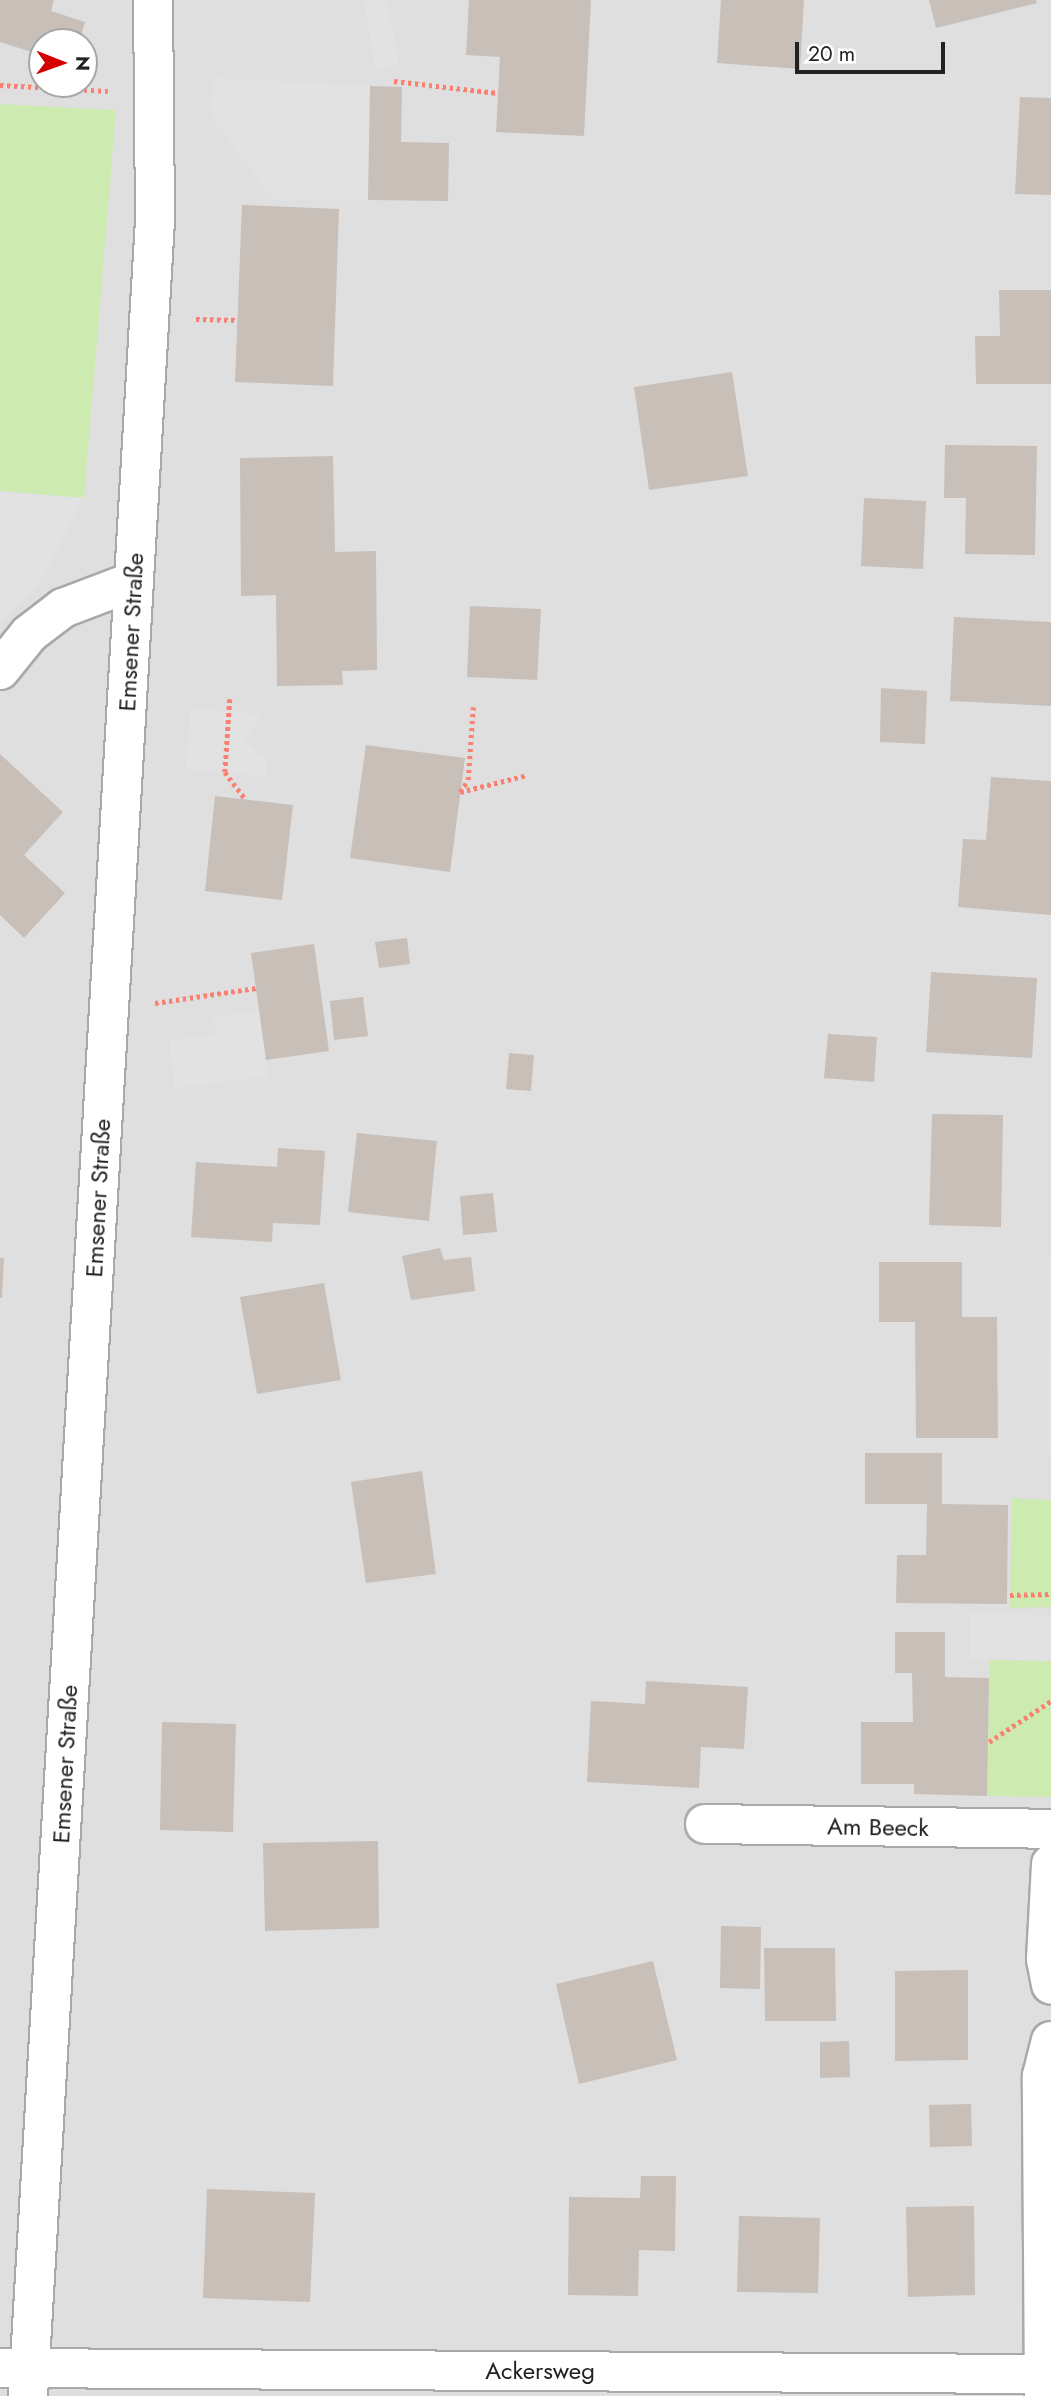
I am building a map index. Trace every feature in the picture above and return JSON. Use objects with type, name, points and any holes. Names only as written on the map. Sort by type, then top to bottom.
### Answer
[{"type":"street","name":"Emsener Straße","points":[[19,2377],[109,1010],[155,222],[153,0]]},
{"type":"street","points":[[0,670],[29,634],[63,608],[134,581]]},
{"type":"street","name":"Am Beeck","points":[[705,1825],[1051,1829]]},
{"type":"street","points":[[1051,1864],[1046,1934],[1051,1985]]},
{"type":"street","points":[[1047,2381],[1042,2076],[1051,2041]]},
{"type":"street","name":"Ackersweg","points":[[19,2377],[1047,2381]]},
{"type":"path","points":[[394,81],[498,93]]},
{"type":"path","points":[[0,85],[154,94]]},
{"type":"path","points":[[230,699],[225,772],[245,799]]},
{"type":"path","points":[[473,707],[468,780],[460,792],[527,775]]},
{"type":"path","points":[[109,1010],[256,988]]},
{"type":"path","points":[[1010,1595],[1051,1594]]},
{"type":"path","points":[[989,1742],[1051,1701]]},
{"type":"shaded area","points":[[0,0],[1051,0],[1051,2396],[0,2396]]},
{"type":"shaded area","points":[[364,0],[387,0],[399,65],[376,69]]},
{"type":"shaded area","points":[[213,78],[370,86],[368,200],[273,199],[211,116]]},
{"type":"shaded area","points":[[0,492],[84,498],[40,582],[0,624]]},
{"type":"shaded area","points":[[191,708],[264,715],[243,740],[267,759],[266,776],[186,769]]},
{"type":"shaded area","points":[[260,1011],[268,1076],[175,1088],[169,1040],[216,1035],[214,1017]]},
{"type":"shaded area","points":[[1051,1190],[1051,1454],[1047,1449]]},
{"type":"shaded area","points":[[971,1613],[1051,1615],[1051,1661],[969,1658]]},
{"type":"green space","points":[[0,104],[116,110],[84,498],[0,491]]},
{"type":"green space","points":[[1012,1498],[1051,1500],[1051,1607],[1010,1608]]},
{"type":"green space","points":[[990,1660],[1051,1661],[1051,1797],[987,1796]]},
{"type":"building","points":[[0,0],[54,0],[51,11],[85,22],[83,28],[28,28],[28,51],[0,42]]},
{"type":"building","points":[[469,0],[591,0],[584,136],[496,132],[500,57],[466,55]]},
{"type":"building","points":[[721,0],[804,0],[800,69],[717,63]]},
{"type":"building","points":[[929,0],[1036,0],[1037,3],[936,28]]},
{"type":"building","points":[[370,86],[402,87],[401,142],[449,143],[448,201],[368,200]]},
{"type":"building","points":[[1020,97],[1051,98],[1051,195],[1015,194]]},
{"type":"building","points":[[242,205],[339,209],[333,386],[235,382]]},
{"type":"building","points":[[999,290],[1051,290],[1051,384],[976,384],[975,336],[1000,336]]},
{"type":"building","points":[[732,372],[748,476],[649,490],[634,387]]},
{"type":"building","points":[[945,445],[1037,446],[1035,555],[965,554],[966,498],[944,498]]},
{"type":"building","points":[[333,456],[335,552],[376,551],[377,670],[342,671],[343,685],[277,686],[276,595],[241,596],[240,458]]},
{"type":"building","points":[[864,498],[926,501],[923,569],[861,566]]},
{"type":"building","points":[[470,606],[541,609],[537,680],[467,677]]},
{"type":"building","points":[[954,617],[1051,622],[1051,706],[950,701]]},
{"type":"building","points":[[881,688],[927,691],[925,744],[880,742]]},
{"type":"building","points":[[366,745],[465,758],[450,872],[350,858]]},
{"type":"building","points":[[0,754],[63,812],[24,855],[65,893],[24,938],[0,915]]},
{"type":"building","points":[[991,777],[1051,781],[1051,915],[958,907],[963,839],[986,840]]},
{"type":"building","points":[[215,796],[293,805],[282,900],[205,891]]},
{"type":"building","points":[[407,938],[410,964],[379,968],[375,942]]},
{"type":"building","points":[[314,944],[329,1051],[266,1060],[251,953]]},
{"type":"building","points":[[931,972],[1037,978],[1032,1058],[926,1052]]},
{"type":"building","points":[[363,997],[368,1036],[334,1040],[330,1001]]},
{"type":"building","points":[[828,1034],[877,1037],[874,1082],[824,1078]]},
{"type":"building","points":[[509,1053],[534,1055],[531,1091],[506,1089]]},
{"type":"building","points":[[932,1114],[1003,1115],[1001,1227],[929,1225]]},
{"type":"building","points":[[357,1133],[437,1141],[429,1221],[348,1212]]},
{"type":"building","points":[[278,1148],[325,1151],[320,1225],[273,1223],[272,1242],[191,1237],[196,1162],[277,1167]]},
{"type":"building","points":[[493,1193],[497,1232],[463,1235],[460,1196]]},
{"type":"building","points":[[440,1248],[444,1260],[471,1257],[475,1291],[411,1300],[402,1256]]},
{"type":"building","points":[[0,1258],[4,1258],[2,1298],[0,1298]]},
{"type":"building","points":[[879,1262],[962,1262],[962,1317],[997,1317],[998,1438],[916,1438],[915,1322],[879,1322]]},
{"type":"building","points":[[324,1283],[341,1380],[257,1394],[240,1297]]},
{"type":"building","points":[[865,1453],[942,1453],[942,1504],[1008,1505],[1007,1604],[896,1603],[897,1555],[926,1555],[927,1504],[865,1504]]},
{"type":"building","points":[[422,1471],[436,1574],[366,1583],[351,1482]]},
{"type":"building","points":[[895,1632],[945,1632],[945,1677],[989,1678],[987,1796],[914,1794],[914,1784],[861,1784],[861,1722],[913,1722],[912,1673],[895,1673]]},
{"type":"building","points":[[646,1681],[748,1687],[744,1749],[701,1747],[699,1788],[587,1782],[591,1701],[645,1704]]},
{"type":"building","points":[[162,1722],[236,1724],[233,1832],[160,1830]]},
{"type":"building","points":[[378,1841],[379,1928],[265,1931],[263,1843]]},
{"type":"building","points":[[721,1926],[761,1927],[760,1989],[720,1988]]},
{"type":"building","points":[[764,1948],[835,1948],[836,2021],[765,2021]]},
{"type":"building","points":[[653,1961],[677,2060],[579,2084],[556,1984]]},
{"type":"building","points":[[968,1970],[968,2060],[895,2061],[895,1971]]},
{"type":"building","points":[[849,2041],[850,2077],[820,2078],[820,2042]]},
{"type":"building","points":[[971,2104],[972,2146],[930,2147],[929,2105]]},
{"type":"building","points":[[641,2176],[676,2176],[675,2251],[639,2250],[638,2296],[568,2295],[569,2197],[640,2198]]},
{"type":"building","points":[[207,2189],[315,2193],[310,2302],[203,2298]]},
{"type":"building","points":[[974,2206],[975,2295],[908,2297],[906,2207]]},
{"type":"building","points":[[739,2216],[820,2218],[818,2293],[737,2292]]}]
